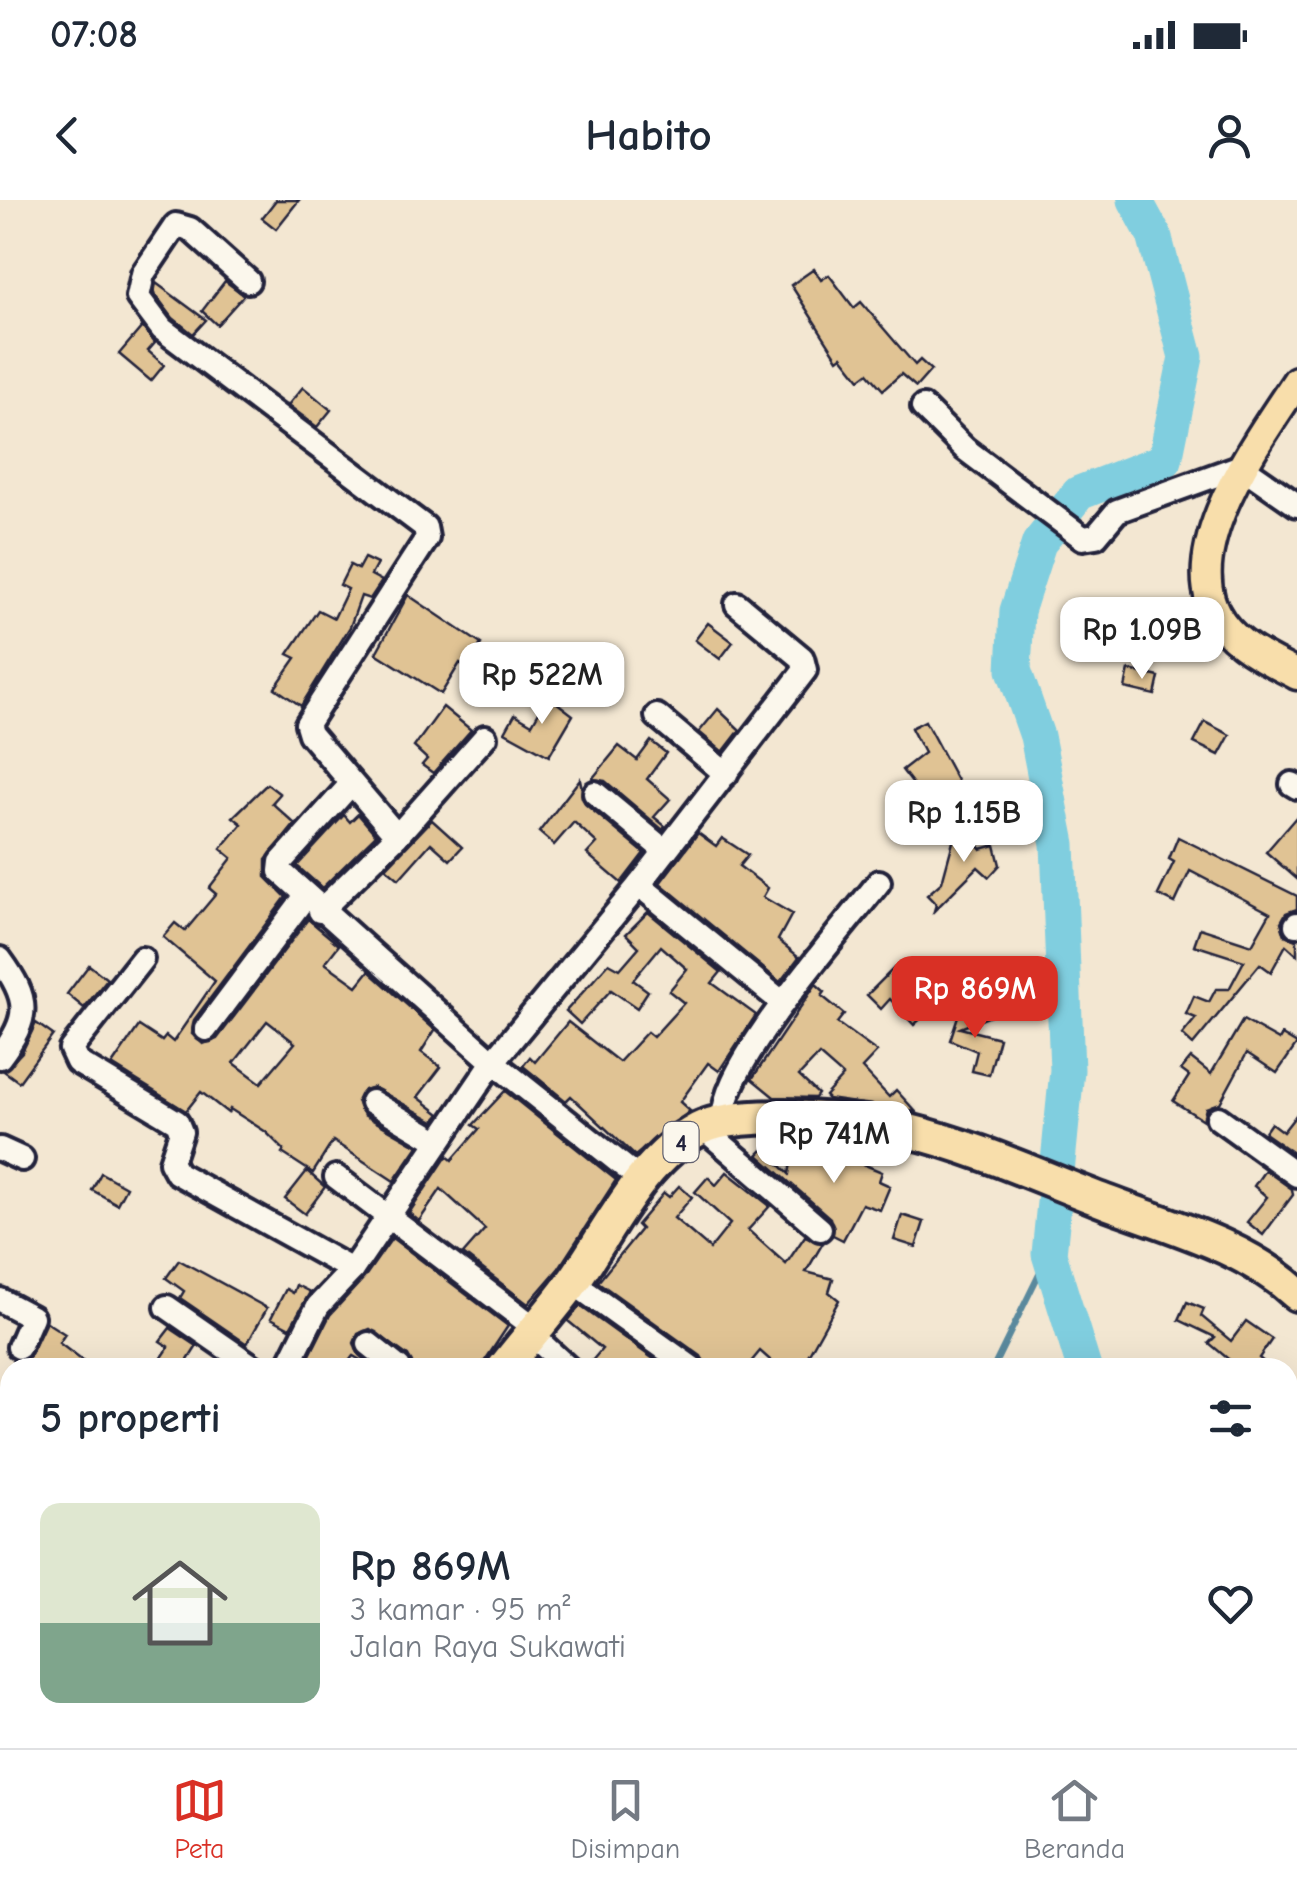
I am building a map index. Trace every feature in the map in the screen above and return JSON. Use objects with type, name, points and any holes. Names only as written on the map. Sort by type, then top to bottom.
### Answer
[{"type":"highway","name":"4","points":[[512,1358],[572,1282],[641,1180],[714,1124],[785,1118],[905,1130],[961,1146],[1240,1253],[1297,1294]]},
{"type":"main road","points":[[1297,381],[1241,466],[1208,553],[1205,581],[1210,604],[1244,645],[1297,676]]},
{"type":"street","points":[[248,281],[190,228],[176,225],[166,234],[144,274],[138,297],[162,330],[416,518],[428,532],[390,602],[307,724],[310,734],[396,836]]},
{"type":"street","points":[[924,406],[965,448],[1083,538],[1096,536],[1116,511],[1137,501],[1187,488],[1241,466],[1297,506]]},
{"type":"street","points":[[292,1358],[318,1306],[352,1270],[493,1062],[639,885],[806,665],[737,604]]},
{"type":"street","points":[[658,716],[726,774]]},
{"type":"street","points":[[206,1029],[313,904],[396,836],[485,737]]},
{"type":"street","points":[[351,784],[280,862],[281,873],[493,1062],[641,1180]]},
{"type":"street","points":[[595,792],[665,850]]},
{"type":"street","points":[[820,1230],[714,1124],[743,1058],[879,882]]},
{"type":"street","points":[[639,885],[783,1004]]},
{"type":"street","points":[[142,958],[72,1049],[77,1062],[177,1122],[181,1132],[171,1162],[177,1173],[352,1270]]},
{"type":"street","points":[[0,959],[19,987],[24,1006],[22,1028],[0,1056]]},
{"type":"street","points":[[372,1102],[438,1141]]},
{"type":"street","points":[[1218,1118],[1297,1175]]},
{"type":"street","points":[[0,1149],[22,1159]]},
{"type":"street","points":[[336,1177],[390,1215],[533,1331],[559,1358]]},
{"type":"street","points":[[572,1282],[678,1358]]},
{"type":"street","points":[[0,1300],[32,1317],[19,1346]]},
{"type":"street","points":[[167,1306],[241,1358]]},
{"type":"street","points":[[369,1344],[386,1358]]},
{"type":"building","points":[[276,200],[299,200],[276,229],[262,218]]},
{"type":"building","points":[[814,269],[821,280],[829,275],[854,308],[861,302],[915,365],[920,360],[931,370],[916,387],[901,374],[883,390],[868,373],[860,379],[842,356],[838,359],[791,285]]},
{"type":"building","points":[[225,281],[244,295],[217,325],[202,311]]},
{"type":"building","points":[[156,283],[206,320],[193,334],[173,318],[154,293]]},
{"type":"building","points":[[142,327],[155,343],[148,351],[164,365],[151,381],[119,354]]},
{"type":"building","points":[[303,387],[331,410],[317,427],[288,405]]},
{"type":"building","points":[[364,558],[377,564],[371,575],[382,581],[370,599],[361,596],[350,627],[301,706],[275,688],[296,658],[288,654],[318,610],[334,618],[348,589],[340,585],[350,565],[358,569]]},
{"type":"building","points":[[408,595],[481,644],[466,667],[460,663],[441,694],[376,653]]},
{"type":"building","points":[[708,623],[733,642],[720,659],[695,640]]},
{"type":"building","points":[[1129,670],[1159,677],[1155,695],[1125,688]]},
{"type":"building","points":[[548,696],[573,715],[549,756],[505,732],[515,714],[532,724]]},
{"type":"building","points":[[443,707],[471,730],[433,773],[422,765],[427,759],[414,747]]},
{"type":"building","points":[[718,709],[740,730],[723,752],[699,732]]},
{"type":"building","points":[[925,721],[960,786],[931,806],[935,811],[923,824],[905,806],[919,792],[902,770],[924,753],[911,728]]},
{"type":"building","points":[[1205,722],[1230,735],[1219,755],[1194,743]]},
{"type":"building","points":[[651,741],[666,753],[647,779],[670,799],[654,817],[665,826],[663,830],[605,781],[592,779],[619,746],[637,760]]},
{"type":"building","points":[[580,779],[585,804],[644,853],[621,883],[587,854],[597,843],[574,822],[554,845],[539,832]]},
{"type":"building","points":[[267,784],[280,794],[272,803],[295,824],[266,860],[266,877],[286,897],[194,1020],[192,1034],[203,1044],[217,1039],[308,919],[339,945],[325,963],[357,986],[369,971],[435,1030],[421,1052],[441,1067],[418,1097],[440,1114],[434,1121],[373,1087],[364,1090],[357,1101],[364,1115],[418,1146],[394,1181],[333,1141],[313,1173],[282,1153],[284,1150],[266,1132],[230,1109],[228,1113],[201,1092],[186,1111],[112,1065],[139,1026],[162,1041],[166,1036],[173,1042],[215,981],[163,937],[175,923],[185,931],[216,894],[209,888],[232,858],[221,849],[242,824],[233,817]],"holes":[[[267,1021],[295,1043],[261,1083],[234,1063]]]},
{"type":"building","points":[[358,814],[376,835],[322,888],[297,866],[344,815],[350,822]]},
{"type":"building","points":[[1297,816],[1297,879],[1266,852]]},
{"type":"building","points":[[432,820],[462,847],[450,860],[431,843],[399,879],[386,868]]},
{"type":"building","points":[[967,828],[981,849],[995,845],[1000,865],[989,877],[978,867],[934,911],[936,904],[927,895],[942,882],[954,838]]},
{"type":"building","points":[[698,833],[716,846],[722,838],[748,855],[739,866],[768,888],[763,897],[792,914],[778,940],[799,957],[780,982],[660,883]]},
{"type":"building","points":[[1178,837],[1297,896],[1297,909],[1286,913],[1281,922],[1285,935],[1297,940],[1297,955],[1286,945],[1271,972],[1260,964],[1193,1045],[1182,1035],[1196,1018],[1186,1014],[1194,996],[1209,1002],[1216,989],[1229,989],[1244,961],[1194,945],[1200,928],[1252,945],[1270,913],[1190,871],[1175,903],[1158,895],[1174,862],[1169,859]]},
{"type":"building","points":[[648,912],[721,972],[712,983],[756,1015],[719,1071],[708,1063],[680,1102],[690,1111],[635,1156],[571,1096],[566,1101],[523,1066],[530,1057],[535,1062],[568,1022],[619,1062],[647,1032],[653,1037],[684,1003],[669,991],[687,969],[661,946],[633,980],[648,991],[637,1008],[611,990],[580,1024],[566,1011],[609,963],[620,969],[639,947],[626,934]]},
{"type":"building","points":[[89,965],[107,979],[84,1008],[67,994]]},
{"type":"building","points":[[894,968],[913,988],[908,992],[927,1013],[914,1025],[890,999],[881,1009],[867,995]]},
{"type":"building","points":[[816,984],[825,992],[822,996],[844,1014],[837,1023],[877,1052],[862,1068],[889,1097],[896,1090],[916,1112],[828,1099],[825,1096],[843,1076],[819,1055],[799,1076],[818,1094],[815,1098],[774,1097],[752,1079]]},
{"type":"building","points":[[961,1007],[988,1017],[960,1028],[999,1038],[989,1075],[972,1071],[977,1051],[950,1040]]},
{"type":"building","points":[[1243,1020],[1279,1040],[1282,1035],[1297,1044],[1277,1073],[1247,1053],[1220,1103],[1206,1108],[1203,1120],[1173,1101],[1189,1076],[1181,1070],[1191,1058],[1211,1074]]},
{"type":"building","points":[[36,1023],[53,1035],[19,1082],[4,1071],[22,1052]]},
{"type":"building","points":[[505,1091],[616,1180],[559,1268],[528,1304],[463,1254],[485,1229],[441,1189],[419,1221],[409,1213],[447,1156],[452,1160],[479,1129],[473,1125]]},
{"type":"building","points":[[1297,1114],[1297,1156],[1264,1133],[1271,1123],[1283,1132]]},
{"type":"building","points":[[764,1149],[789,1174],[793,1152],[858,1162],[882,1172],[879,1181],[890,1186],[880,1210],[862,1204],[843,1240],[833,1235],[830,1218],[758,1155]]},
{"type":"building","points":[[1265,1170],[1292,1189],[1293,1195],[1263,1235],[1247,1222],[1267,1197],[1254,1186]]},
{"type":"building","points":[[307,1171],[325,1187],[305,1214],[285,1199]]},
{"type":"building","points":[[727,1172],[770,1206],[748,1230],[786,1264],[805,1236],[823,1243],[806,1272],[833,1279],[829,1292],[839,1300],[807,1358],[768,1358],[760,1351],[754,1358],[702,1358],[598,1282],[664,1193],[669,1197],[679,1186],[692,1197],[674,1218],[710,1249],[730,1224],[695,1192],[708,1177],[716,1185]]},
{"type":"building","points":[[101,1173],[126,1187],[117,1204],[92,1190]]},
{"type":"building","points":[[902,1215],[924,1222],[916,1247],[894,1240]]},
{"type":"building","points":[[392,1238],[508,1326],[487,1358],[409,1358],[370,1329],[358,1334],[354,1343],[362,1358],[308,1358],[330,1315],[364,1278]]},
{"type":"building","points":[[179,1260],[267,1308],[247,1344],[180,1298],[184,1291],[166,1278]]},
{"type":"building","points":[[296,1285],[310,1292],[290,1328],[271,1318],[286,1289],[293,1293]]},
{"type":"building","points":[[1187,1302],[1204,1309],[1201,1316],[1231,1341],[1246,1321],[1272,1339],[1259,1358],[1227,1358],[1209,1343],[1215,1337],[1179,1320]]},
{"type":"building","points":[[580,1306],[652,1358],[594,1358],[602,1349],[568,1321]]},
{"type":"building","points":[[46,1322],[65,1334],[59,1343],[79,1358],[29,1358]]},
{"type":"building","points":[[170,1328],[197,1346],[189,1358],[162,1358],[169,1347],[160,1341]]},
{"type":"waterway","points":[[1081,1358],[1049,1254],[1067,1070],[1058,844],[1037,736],[1014,670],[1017,611],[1039,543],[1079,493],[1165,460],[1186,357],[1154,235],[1135,200]]},
{"type":"waterway","points":[[998,1358],[1049,1254]]}]
